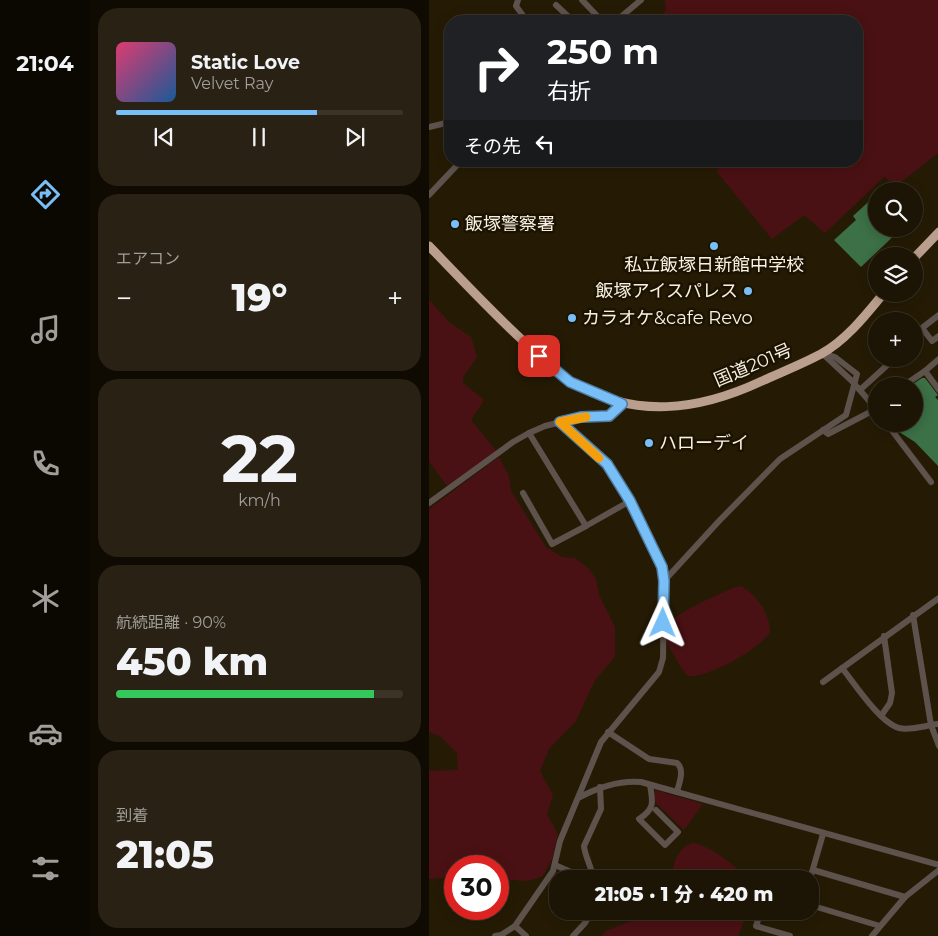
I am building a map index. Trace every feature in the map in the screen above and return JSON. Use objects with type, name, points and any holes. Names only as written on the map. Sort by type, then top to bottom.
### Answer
[{"type":"highway","points":[[923,249],[937,235]]},
{"type":"highway","name":"国道201号","points":[[429,246],[489,309],[555,371],[582,388],[622,404],[654,407],[685,406],[739,392],[822,353],[858,324],[876,302]]},
{"type":"street","points":[[518,0],[516,6],[523,15]]},
{"type":"street","points":[[582,0],[596,15]]},
{"type":"street","points":[[623,15],[641,0]]},
{"type":"street","points":[[555,5],[566,15]]},
{"type":"street","points":[[429,127],[444,123]]},
{"type":"street","points":[[429,194],[455,167]]},
{"type":"street","points":[[938,315],[922,328],[932,341],[938,336]]},
{"type":"street","points":[[822,353],[868,398]]},
{"type":"street","points":[[664,581],[719,520],[780,459],[846,415],[857,374],[835,357],[822,353]]},
{"type":"street","points":[[916,377],[938,359]]},
{"type":"street","points":[[857,386],[883,367]]},
{"type":"street","points":[[925,371],[938,390]]},
{"type":"street","points":[[429,503],[529,432],[581,417],[609,416],[622,404]]},
{"type":"street","points":[[823,430],[828,434],[868,412]]},
{"type":"street","points":[[495,936],[501,935],[515,926],[553,871],[561,841],[601,742],[659,672],[663,658],[664,581],[658,558],[630,501],[607,464],[560,422]]},
{"type":"street","points":[[529,432],[586,526]]},
{"type":"street","points":[[893,432],[931,482]]},
{"type":"street","points":[[523,492],[552,544],[630,501]]},
{"type":"street","points":[[823,682],[913,614],[938,598]]},
{"type":"street","points":[[913,614],[931,725],[938,746]]},
{"type":"street","points":[[881,716],[890,703],[892,693],[884,636]]},
{"type":"street","points":[[843,668],[881,716],[900,728],[938,724]]},
{"type":"street","points":[[608,732],[649,759],[680,765],[682,772],[677,792]]},
{"type":"street","points":[[580,797],[600,788],[631,781],[677,792],[938,865]]},
{"type":"street","points":[[650,785],[653,802],[651,808],[639,819],[665,846],[678,832],[656,810]]},
{"type":"street","points":[[592,870],[584,851],[584,846],[599,814],[600,788]]},
{"type":"street","points":[[813,870],[823,834]]},
{"type":"street","points":[[555,865],[566,870]]},
{"type":"street","points":[[872,936],[905,897],[938,870]]},
{"type":"street","points":[[819,872],[905,897]]},
{"type":"street","points":[[819,909],[880,926]]},
{"type":"street","points":[[573,936],[587,920]]},
{"type":"street","points":[[758,920],[756,926],[791,936]]},
{"type":"street","points":[[515,926],[522,935]]},
{"type":"shaded area","points":[[665,0],[938,0],[938,153],[901,182],[891,182],[884,177],[879,182],[868,182],[868,192],[825,233],[804,215],[772,239],[716,171],[720,167],[863,167],[863,15],[661,15],[666,10]]},
{"type":"shaded area","points":[[868,202],[868,237],[893,237],[882,247],[868,247],[868,260],[861,267],[834,240],[856,220],[853,216]]},
{"type":"shaded area","points":[[429,300],[450,323],[471,337],[477,357],[463,377],[463,383],[484,400],[471,420],[496,451],[447,486],[429,461]]},
{"type":"shaded area","points":[[923,378],[925,378],[938,395],[935,397],[939,401],[938,466],[915,442],[899,432],[923,432]]},
{"type":"shaded area","points":[[499,457],[509,476],[511,491],[546,547],[562,557],[575,558],[588,568],[596,579],[599,595],[615,627],[615,656],[594,682],[576,721],[549,749],[540,771],[553,795],[547,814],[558,834],[552,859],[543,876],[528,881],[509,880],[509,855],[444,855],[444,878],[429,879],[429,771],[458,770],[457,753],[440,736],[429,732],[429,509]]},
{"type":"shaded area","points":[[741,586],[752,594],[765,612],[770,632],[765,639],[745,654],[720,668],[696,676],[688,676],[667,644],[664,635],[665,628],[676,617],[686,611],[708,599]]},
{"type":"shaded area","points":[[655,790],[703,804],[684,830],[655,802]]},
{"type":"shaded area","points":[[692,843],[706,848],[722,856],[738,870],[673,870],[680,852]]},
{"type":"shaded area","points":[[635,920],[744,920],[738,936],[603,936],[604,932]]},
{"type":"slow traffic","points":[[586,417],[560,422],[599,458]]},
{"type":"place","name":"飯塚警察署","points":[[455,224]]},
{"type":"place","name":"私立飯塚日新館中学校","points":[[714,246]]},
{"type":"place","name":"飯塚アイスパレス","points":[[748,291]]},
{"type":"place","name":"カラオケ&cafe Revo","points":[[572,318]]},
{"type":"place","name":"ハローデイ","points":[[649,443]]},
{"type":"route","points":[[539,356],[570,382],[622,404],[609,416],[581,417],[560,422],[607,464],[630,501],[662,567],[664,581],[663,623]]}]
